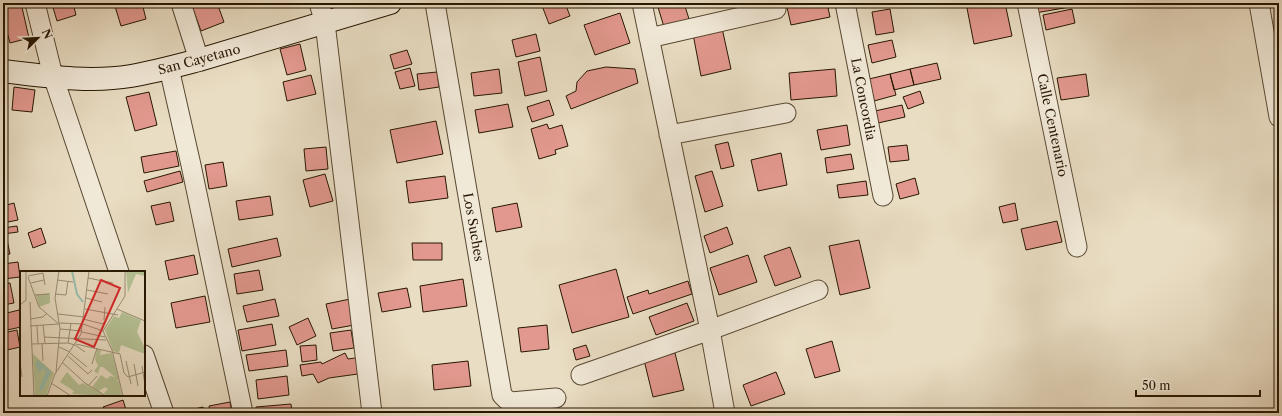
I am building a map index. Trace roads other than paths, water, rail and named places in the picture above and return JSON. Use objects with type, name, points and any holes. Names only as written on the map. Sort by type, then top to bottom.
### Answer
[{"type":"main road","name":"San Cayetano","points":[[3,71],[53,76],[103,78],[130,76],[199,60],[322,13],[390,3]]},
{"type":"street","points":[[35,3],[53,76],[118,271]]},
{"type":"street","points":[[181,3],[199,60]]},
{"type":"street","name":"Los Suches","points":[[435,3],[502,395],[511,402],[556,398]]},
{"type":"street","points":[[642,3],[710,330],[725,413]]},
{"type":"street","name":"La Concordia","points":[[845,3],[883,196]]},
{"type":"street","name":"Calle Centenario","points":[[1027,3],[1077,247]]},
{"type":"street","points":[[1259,3],[1279,117]]},
{"type":"street","points":[[649,38],[776,9]]},
{"type":"street","points":[[322,13],[372,413]]},
{"type":"street","points":[[169,68],[243,413]]},
{"type":"street","points":[[669,135],[786,113]]},
{"type":"street","points":[[581,375],[818,290]]},
{"type":"street","points":[[145,358],[164,413]]}]
